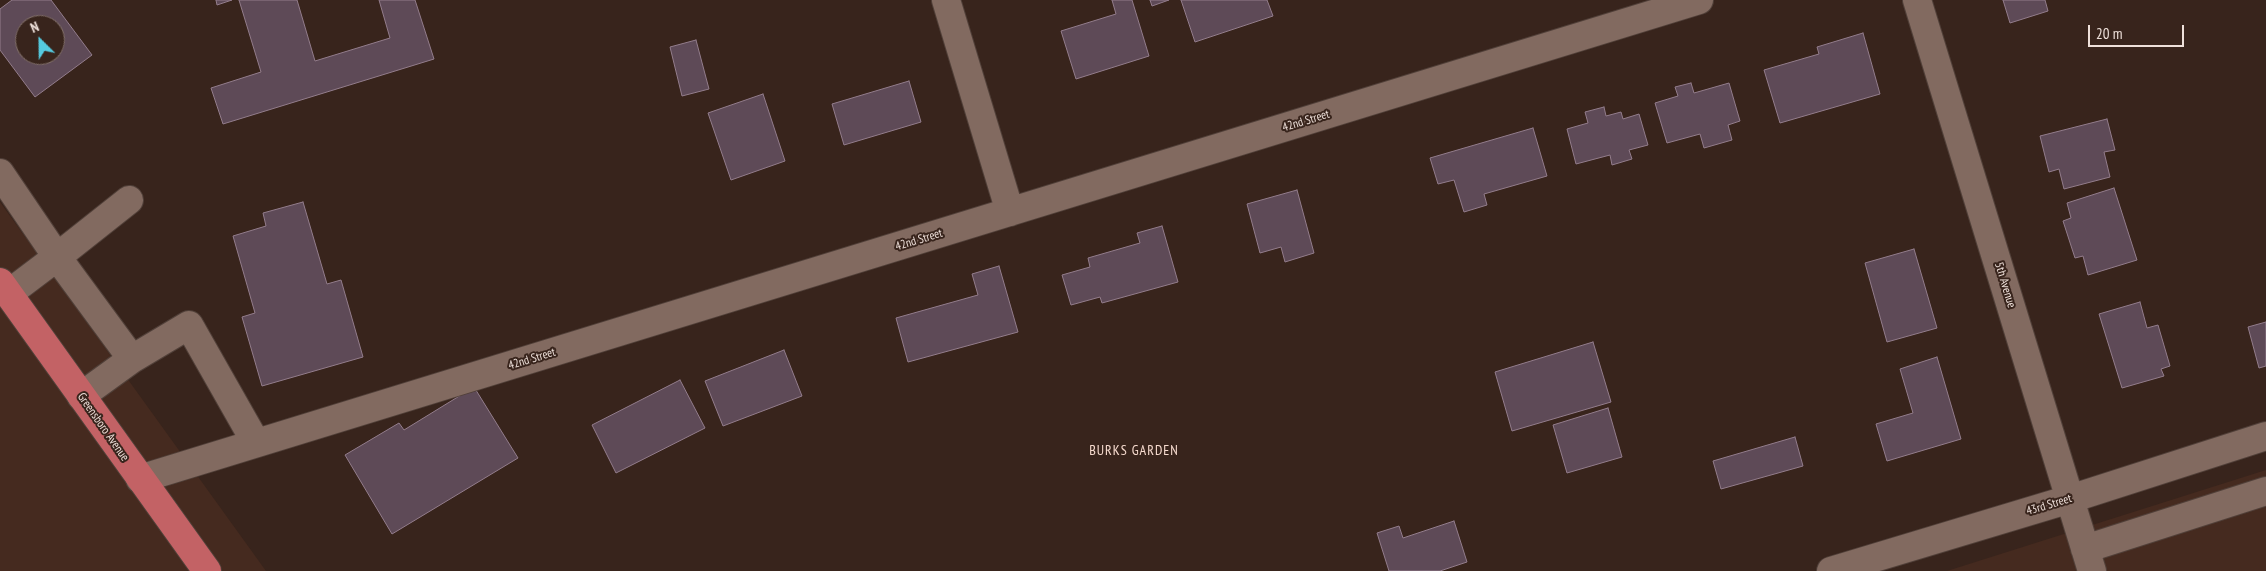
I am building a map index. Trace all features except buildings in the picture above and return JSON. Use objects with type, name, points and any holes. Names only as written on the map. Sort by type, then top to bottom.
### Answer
[{"type":"main road","name":"Greensboro Avenue","points":[[4,288],[207,571]]},
{"type":"street","points":[[946,0],[1010,212]]},
{"type":"street","name":"42nd Street","points":[[140,479],[1699,0]]},
{"type":"street","name":"5th Avenue","points":[[1917,0],[2089,560]]},
{"type":"street","points":[[0,173],[57,257],[132,359]]},
{"type":"street","points":[[4,288],[57,257],[129,200]]},
{"type":"street","points":[[81,396],[132,359],[189,325],[256,443]]},
{"type":"street","name":"43rd Street","points":[[1831,571],[2070,499],[2266,436]]},
{"type":"street","points":[[2089,560],[2266,491]]},
{"type":"shaded area","points":[[0,202],[266,571],[0,571]]},
{"type":"shaded area","points":[[2266,470],[2266,571],[1947,571]]},
{"type":"district","name":"BURKS GARDEN","points":[[1134,451]]}]
